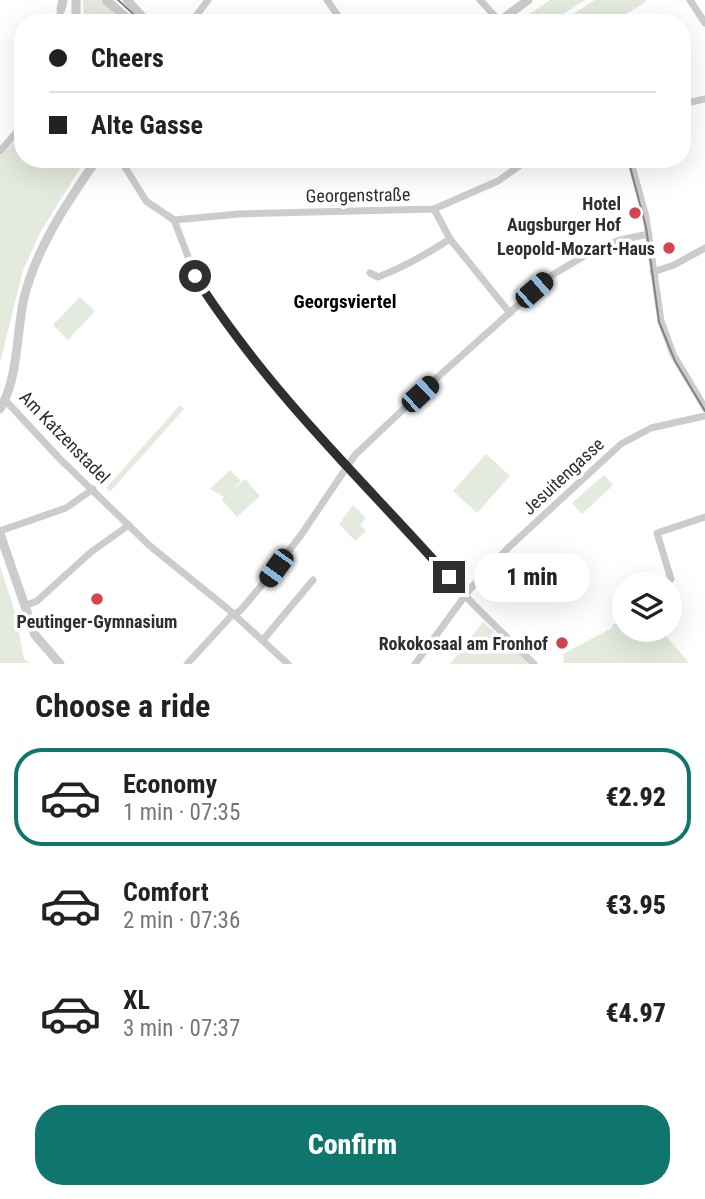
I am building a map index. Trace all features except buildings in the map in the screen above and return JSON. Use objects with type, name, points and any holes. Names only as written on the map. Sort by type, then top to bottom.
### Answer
[{"type":"street","points":[[106,0],[123,14]]},
{"type":"street","points":[[127,0],[140,14]]},
{"type":"street","points":[[480,0],[491,14]]},
{"type":"street","points":[[508,14],[527,0]]},
{"type":"street","points":[[690,0],[705,23]]},
{"type":"street","points":[[0,152],[14,136]]},
{"type":"street","name":"Am Katzenstadel","points":[[91,168],[66,205],[34,267],[25,296],[13,368],[2,405],[160,555],[288,663]]},
{"type":"street","points":[[126,168],[146,201],[174,220],[195,276],[211,302],[264,372],[346,467],[466,596],[534,663]]},
{"type":"street","name":"Georgenstraße","points":[[174,220],[254,213],[434,209],[498,181],[516,168]]},
{"type":"street","points":[[632,168],[649,234],[658,309],[668,342],[686,379],[705,408]]},
{"type":"street","points":[[434,209],[450,239],[510,313]]},
{"type":"street","points":[[187,663],[233,614],[240,611],[301,535],[355,455],[396,416],[550,276],[598,248],[649,234]]},
{"type":"street","points":[[370,273],[379,277],[419,259],[450,239]]},
{"type":"street","points":[[653,272],[674,265],[705,248]]},
{"type":"street","name":"Jesuitengasse","points":[[415,663],[466,596],[509,547],[621,444],[651,428],[705,416]]},
{"type":"street","points":[[61,663],[35,635],[0,533],[66,508],[93,489]]},
{"type":"street","points":[[669,572],[657,533],[705,517]]},
{"type":"street","points":[[24,607],[37,601],[91,552],[129,525]]},
{"type":"street","points":[[263,640],[313,580]]},
{"type":"shaded area","points":[[83,0],[100,0],[115,14],[84,14]]},
{"type":"shaded area","points":[[550,0],[585,0],[563,14],[529,14]]},
{"type":"shaded area","points":[[595,0],[645,0],[626,14],[573,14]]},
{"type":"shaded area","points":[[14,141],[14,168],[80,168],[41,231],[23,270],[0,363],[0,156]]},
{"type":"shaded area","points":[[80,297],[95,311],[68,340],[53,325]]},
{"type":"shaded area","points":[[180,405],[184,409],[110,492],[106,488]]},
{"type":"shaded area","points":[[486,454],[510,476],[477,513],[453,491]]},
{"type":"shaded area","points":[[230,470],[241,481],[228,494],[245,479],[260,496],[237,517],[222,500],[224,497],[210,489]]},
{"type":"shaded area","points":[[604,475],[613,485],[582,514],[572,503]]},
{"type":"shaded area","points":[[353,505],[366,518],[360,525],[366,531],[355,541],[339,524]]},
{"type":"shaded area","points":[[0,566],[15,612],[24,659],[30,663],[0,663]]},
{"type":"shaded area","points":[[483,622],[528,662],[527,664],[450,664]]},
{"type":"shaded area","points":[[612,628],[612,642],[671,642],[689,663],[564,663],[563,654]]},
{"type":"tram line","points":[[118,0],[133,14]]},
{"type":"tram line","points":[[630,168],[646,227],[659,322],[675,361],[705,411]]},
{"type":"place","name":"Hotel Augsburger Hof","points":[[635,213]]},
{"type":"place","name":"Leopold-Mozart-Haus","points":[[669,248]]},
{"type":"place","name":"Peutinger-Gymnasium","points":[[97,599]]},
{"type":"place","name":"Rokokosaal am Fronhof","points":[[562,643]]},
{"type":"district","name":"Georgsviertel","points":[[345,301]]},
{"type":"route","points":[[195,276],[211,302],[279,390],[341,463],[449,577]]}]
